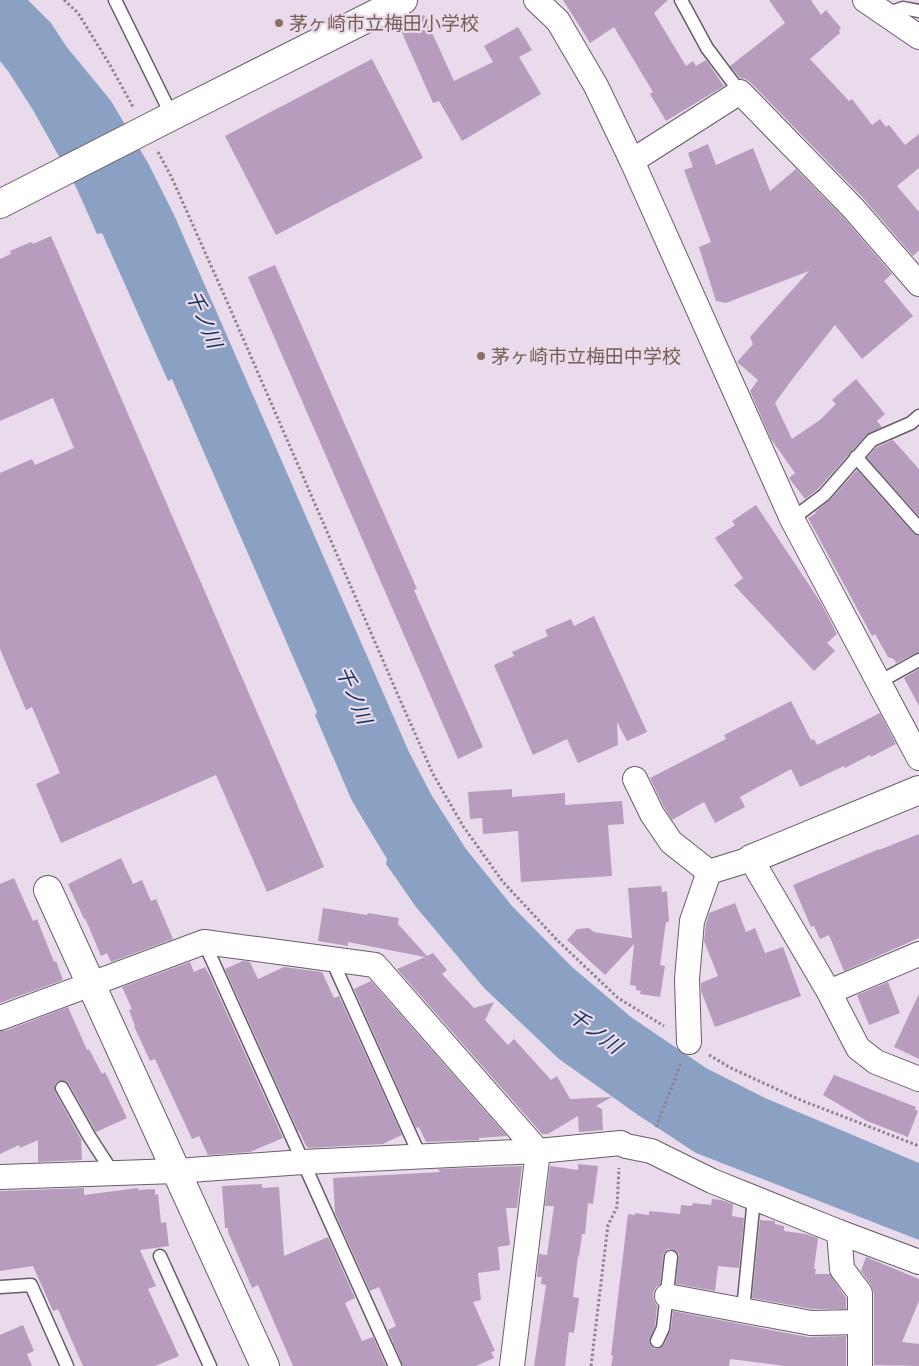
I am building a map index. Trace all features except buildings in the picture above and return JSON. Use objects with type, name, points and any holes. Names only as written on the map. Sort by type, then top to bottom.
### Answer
[{"type":"street","points":[[0,204],[403,0]]},
{"type":"street","points":[[536,0],[558,21],[596,86],[632,161],[792,519],[919,758]]},
{"type":"street","points":[[865,0],[919,37]]},
{"type":"street","points":[[632,161],[740,92],[853,208],[919,284]]},
{"type":"street","points":[[635,779],[652,814],[671,842],[709,872]]},
{"type":"street","points":[[709,872],[752,859],[919,790]]},
{"type":"street","points":[[752,859],[829,992],[858,1048],[876,1062],[919,1079]]},
{"type":"street","points":[[689,1042],[687,980],[692,921],[709,872]]},
{"type":"street","points":[[48,890],[265,1366]]},
{"type":"street","points":[[0,1018],[204,942],[331,958],[375,966],[538,1151],[512,1366]]},
{"type":"street","points":[[829,992],[919,954]]},
{"type":"street","points":[[0,1177],[176,1171],[303,1162],[538,1151],[621,1143],[626,1146],[651,1151],[712,1181],[919,1262]]},
{"type":"street","points":[[839,1232],[842,1269],[860,1293],[860,1366]]},
{"type":"street","points":[[667,1296],[811,1323],[860,1322]]},
{"type":"lane","points":[[115,0],[172,116]]},
{"type":"lane","points":[[681,0],[707,48],[740,92]]},
{"type":"lane","points":[[886,14],[903,8],[919,11]]},
{"type":"lane","points":[[792,519],[824,494],[872,440],[911,423],[919,416]]},
{"type":"lane","points":[[856,457],[919,528]]},
{"type":"lane","points":[[879,682],[919,660]]},
{"type":"lane","points":[[204,942],[395,1366]]},
{"type":"lane","points":[[331,958],[420,1156]]},
{"type":"lane","points":[[62,1088],[89,1136],[113,1173]]},
{"type":"lane","points":[[743,1310],[754,1198]]},
{"type":"lane","points":[[160,1256],[210,1366]]},
{"type":"lane","points":[[657,1341],[663,1328],[671,1257]]},
{"type":"lane","points":[[0,1288],[31,1285],[67,1366]]},
{"type":"path","points":[[64,0],[78,13],[110,65],[170,176],[229,306],[429,765],[463,826],[503,882],[558,941],[618,998],[731,1068],[798,1099],[919,1146]]},
{"type":"path","points":[[656,1129],[689,1042]]},
{"type":"path","points":[[591,1366],[608,1225],[617,1207],[621,1143]]},
{"type":"water","name":"千ノ川","points":[[0,0],[28,0],[51,23],[66,46],[111,101],[148,163],[175,217],[409,752],[432,796],[466,849],[512,906],[572,967],[631,1017],[706,1068],[765,1098],[919,1163],[919,1240],[696,1153],[638,1115],[559,1059],[484,988],[416,907],[386,864],[387,859],[352,801],[315,715],[317,712],[172,379],[168,381],[102,233],[97,234],[76,187],[33,110],[0,61]]},
{"type":"place","name":"茅ヶ崎市立梅田小学校","points":[[279,23]]},
{"type":"place","name":"茅ヶ崎市立梅田中学校","points":[[481,356]]}]
